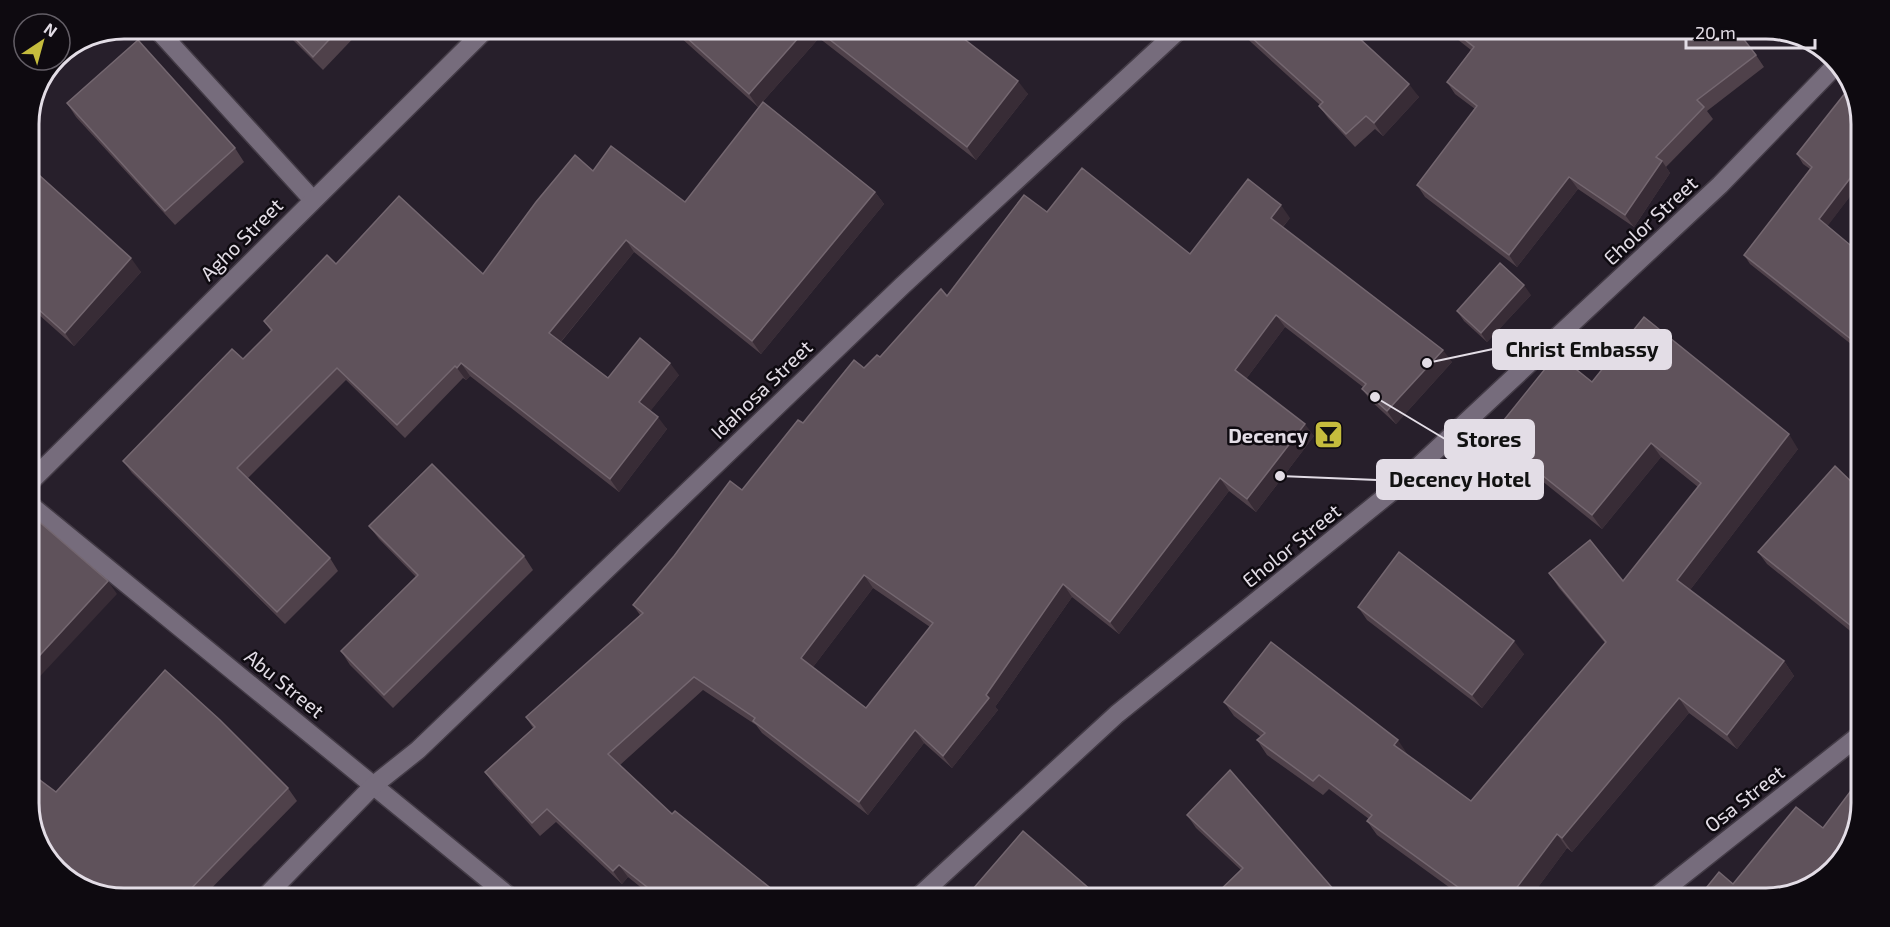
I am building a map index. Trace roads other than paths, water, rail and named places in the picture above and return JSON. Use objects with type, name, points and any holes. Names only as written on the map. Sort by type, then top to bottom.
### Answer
[{"type":"street","points":[[166,39],[312,199]]},
{"type":"street","name":"Agho Street","points":[[39,473],[312,199],[476,39]]},
{"type":"street","name":"Idahosa Street","points":[[274,888],[374,785],[418,750],[902,286],[1169,39]]},
{"type":"street","name":"Eholor Street","points":[[928,888],[1117,714],[1390,493],[1720,185],[1831,70]]},
{"type":"street","name":"Abu Street","points":[[39,512],[499,888]]},
{"type":"street","name":"Osa Street","points":[[1667,888],[1851,743]]},
{"type":"place","name":"Christ Embassy","points":[[1427,363]]},
{"type":"place","name":"Stores","points":[[1375,397]]},
{"type":"place","name":"Decency","points":[[1329,435]]},
{"type":"place","name":"Decency Hotel","points":[[1280,476]]}]
